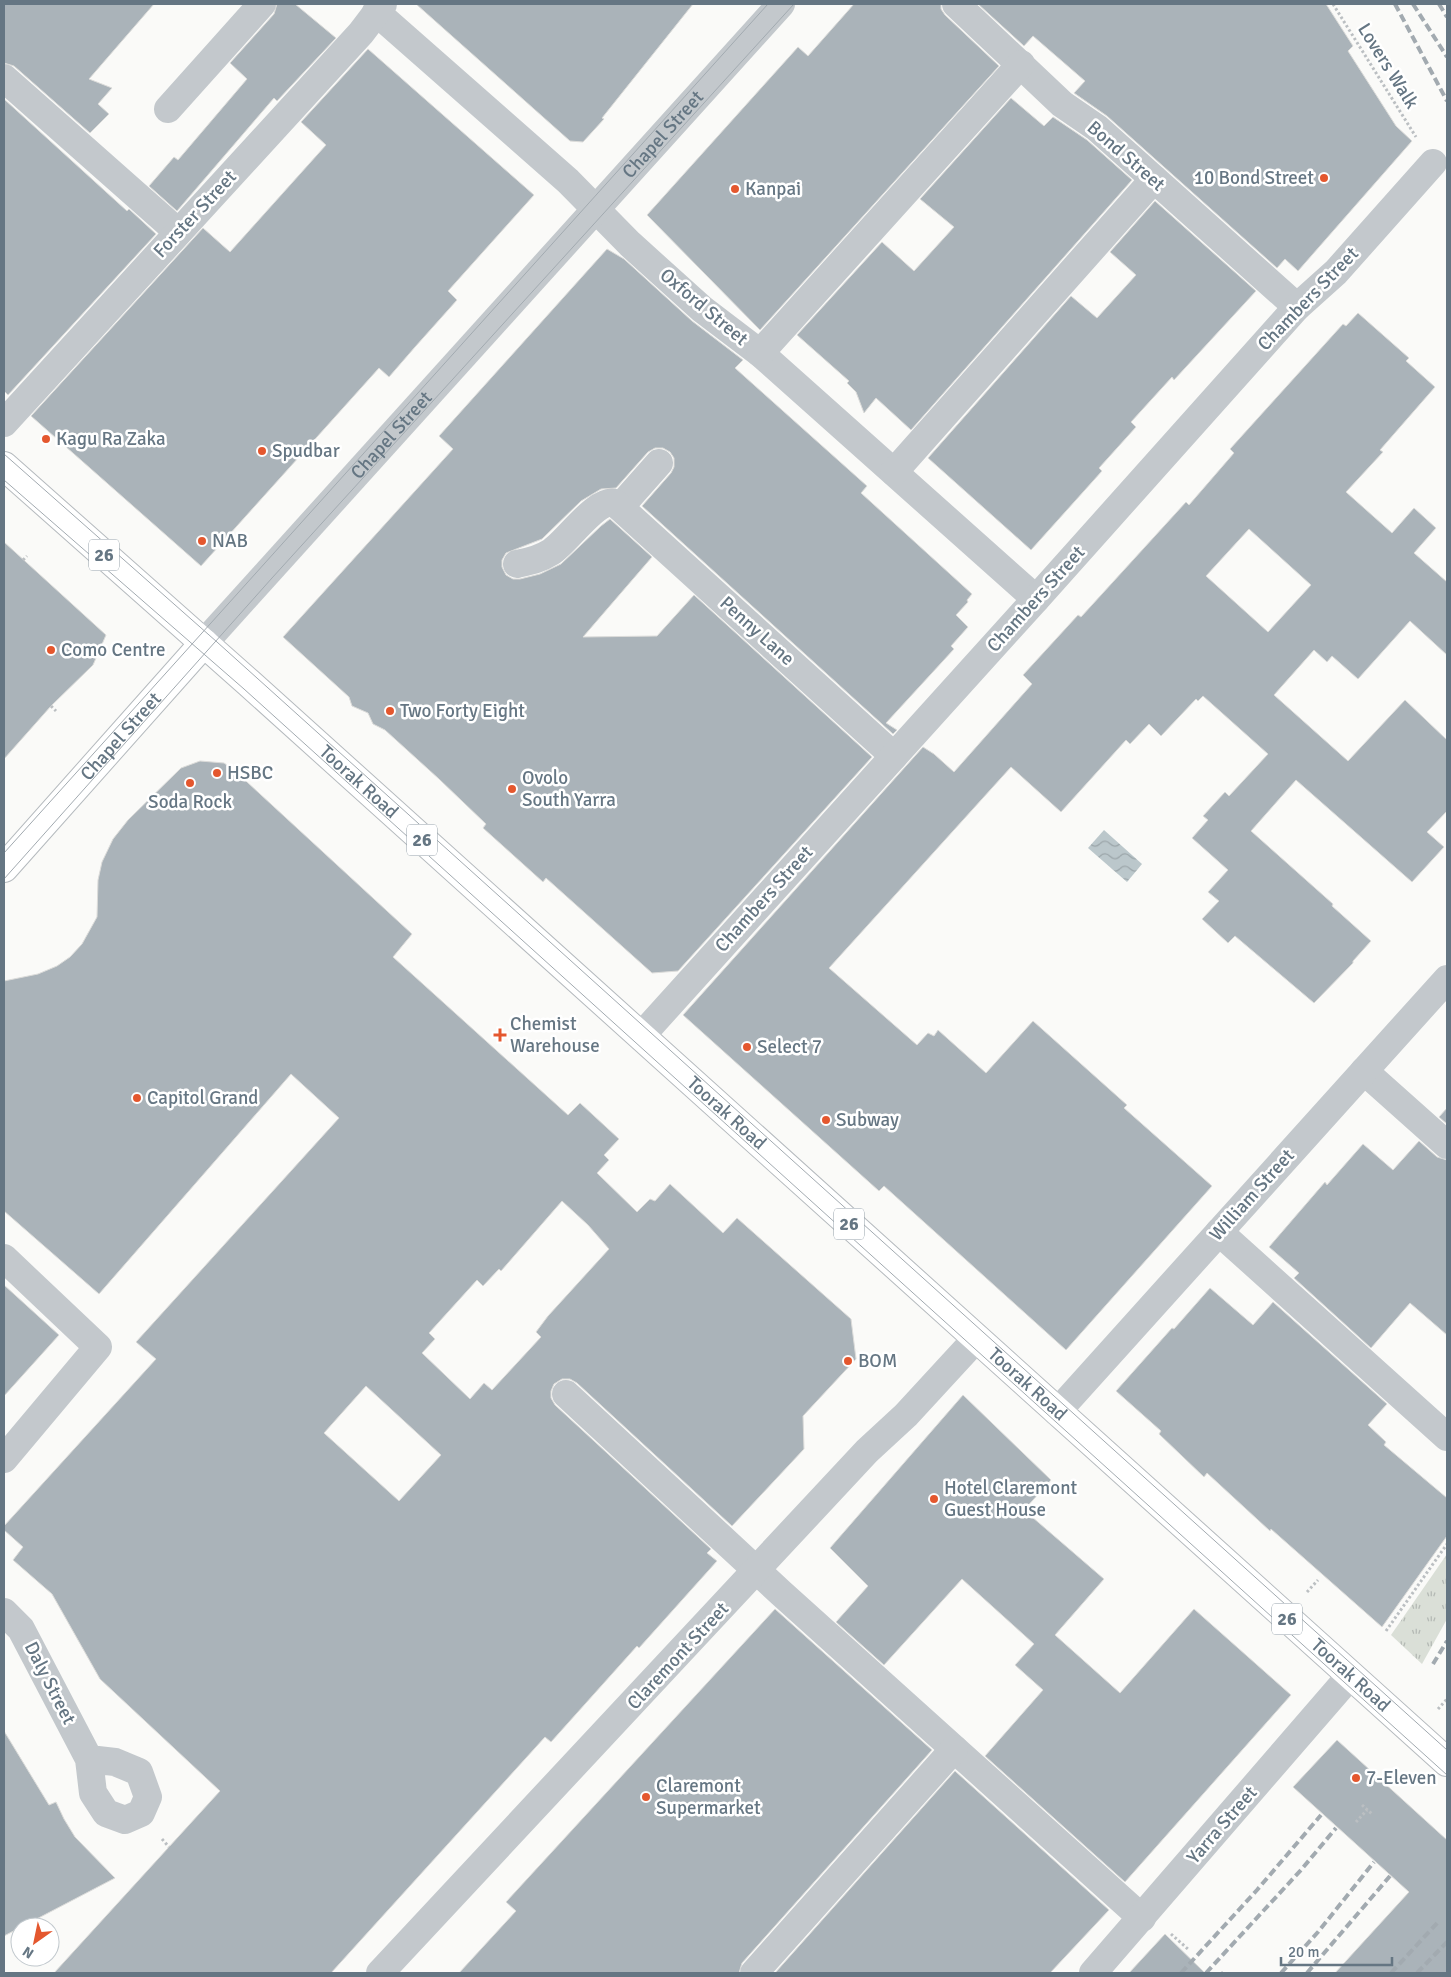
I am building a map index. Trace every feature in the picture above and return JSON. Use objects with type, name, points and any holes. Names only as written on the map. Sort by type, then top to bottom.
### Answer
[{"type":"main road","name":"Toorak Road","points":[[4,466],[641,1036],[1447,1762]]},
{"type":"main road","name":"Chapel Street","points":[[4,868],[204,644]]},
{"type":"street","points":[[168,109],[262,4]]},
{"type":"street","name":"Chapel Street","points":[[204,644],[595,208],[781,4]]},
{"type":"street","name":"Bond Street","points":[[956,4],[1062,104],[1097,128],[1296,307]]},
{"type":"street","name":"Oxford Street","points":[[380,8],[554,169],[630,244],[702,309],[760,353],[1036,599]]},
{"type":"street","name":"Forster Street","points":[[4,423],[361,33],[380,8]]},
{"type":"street","points":[[760,353],[1021,64]]},
{"type":"street","points":[[4,78],[178,232]]},
{"type":"street","name":"Chambers Street","points":[[641,1036],[1036,599],[1296,307],[1336,272],[1433,163]]},
{"type":"street","points":[[894,472],[1154,180]]},
{"type":"street","points":[[517,564],[539,559],[553,551],[594,510],[604,504],[611,502],[620,506],[659,462]]},
{"type":"street","name":"Penny Lane","points":[[620,506],[894,756]]},
{"type":"street","name":"William Street","points":[[1057,1412],[1447,979]]},
{"type":"street","points":[[1364,1071],[1447,1145]]},
{"type":"street","points":[[1219,1232],[1447,1437]]},
{"type":"street","points":[[4,1258],[98,1347],[4,1459]]},
{"type":"street","name":"Claremont Street","points":[[380,1973],[867,1451],[906,1415],[976,1339]]},
{"type":"street","points":[[566,1394],[757,1571],[1142,1918]]},
{"type":"street","name":"Daly Street","points":[[4,1612],[21,1629],[89,1759]]},
{"type":"street","name":"Yarra Street","points":[[1093,1973],[1350,1676]]},
{"type":"street","points":[[754,1973],[954,1749]]},
{"type":"path","name":"Lovers Walk","points":[[1333,4],[1418,140]]},
{"type":"path","points":[[23,560],[27,556]]},
{"type":"path","points":[[51,706],[56,710]]},
{"type":"path","points":[[1386,1631],[1447,1544]]},
{"type":"path","points":[[1442,1704],[1447,1699]]},
{"type":"path","points":[[1362,1805],[1372,1814]]},
{"type":"path","points":[[1356,1822],[1367,1810]]},
{"type":"path","points":[[1168,1931],[1189,1950]]},
{"type":"green space","points":[[1447,1554],[1447,1619],[1422,1664],[1391,1635]]},
{"type":"water","points":[[1104,830],[1142,864],[1127,882],[1088,848]]},
{"type":"building","points":[[4,4],[154,4],[89,79],[112,88],[98,104],[109,114],[90,133],[14,66],[4,63]]},
{"type":"building","points":[[277,4],[295,4],[336,38],[277,101],[274,98],[177,211],[149,186],[174,157],[178,160],[247,79],[230,63],[274,14]]},
{"type":"building","points":[[416,4],[693,4],[602,118],[604,119],[583,142],[570,141]]},
{"type":"building","points":[[854,4],[941,4],[941,9],[945,15],[999,66],[760,330],[647,215],[798,47],[808,56]]},
{"type":"building","points":[[978,4],[1326,4],[1353,46],[1348,51],[1396,126],[1412,141],[1298,271],[1285,259],[1277,268],[1107,116],[1074,93],[1085,81],[1033,36],[1024,46]]},
{"type":"building","points":[[368,49],[534,195],[448,291],[457,300],[389,377],[379,368],[201,566],[31,416],[203,228],[230,252],[326,145],[301,122]]},
{"type":"building","points":[[1011,98],[1044,126],[1053,117],[1087,140],[1132,180],[911,430],[876,398],[864,413],[856,392],[847,383],[849,381],[797,335],[882,242],[914,271],[954,227],[920,199]]},
{"type":"building","points":[[4,99],[127,211],[129,209],[156,234],[8,395],[4,391]]},
{"type":"building","points":[[1155,201],[1256,291],[1174,380],[1172,377],[1131,422],[1136,427],[1099,468],[1102,471],[1031,550],[928,458],[1071,296],[1097,318],[1136,275],[1110,252]]},
{"type":"building","points":[[607,249],[624,259],[692,321],[743,360],[735,368],[867,486],[861,493],[972,594],[967,600],[968,602],[956,615],[968,627],[951,646],[954,649],[886,723],[897,730],[893,734],[642,506],[674,467],[674,458],[670,452],[663,448],[655,448],[648,452],[616,488],[601,489],[581,501],[542,539],[506,553],[502,560],[502,567],[506,575],[513,579],[520,579],[540,574],[561,564],[610,519],[652,557],[583,637],[657,636],[694,595],[872,757],[678,971],[652,973],[546,878],[543,882],[483,828],[486,824],[439,779],[385,730],[373,724],[368,713],[352,706],[349,697],[283,637],[453,449],[439,436]]},
{"type":"building","points":[[1358,313],[1409,358],[1406,361],[1435,387],[1380,450],[1383,452],[1346,492],[1392,533],[1414,508],[1436,528],[1414,553],[1447,582],[1447,655],[1410,621],[1358,679],[1332,656],[1327,662],[1314,650],[1274,695],[1348,761],[1405,700],[1447,740],[1447,811],[1427,832],[1444,847],[1412,882],[1296,780],[1251,831],[1333,904],[1332,906],[1371,941],[1353,963],[1314,1003],[1235,936],[1228,943],[1202,919],[1219,901],[1208,892],[1228,870],[1192,838],[1208,820],[1203,816],[1225,792],[1229,796],[1268,754],[1203,696],[1198,701],[1196,699],[1161,736],[1149,724],[1130,744],[1126,740],[1061,812],[1011,767],[829,968],[917,1045],[928,1033],[934,1036],[938,1030],[986,1073],[1033,1021],[1127,1105],[1124,1108],[1212,1186],[1066,1350],[884,1186],[879,1191],[683,1015],[923,747],[954,772],[1032,684],[1023,675],[1078,615],[1081,617],[1186,502],[1189,505],[1234,453],[1230,449],[1343,324],[1346,326]],"holes":[[[1249,529],[1311,585],[1268,632],[1206,576]]]},
{"type":"building","name":"Como Centre","points":[[4,542],[106,635],[93,665],[51,706],[4,759]]},
{"type":"building","points":[[200,761],[224,763],[234,770],[412,934],[393,957],[568,1115],[580,1103],[619,1139],[604,1155],[609,1160],[597,1173],[637,1212],[650,1199],[655,1201],[670,1184],[723,1233],[737,1218],[851,1319],[856,1359],[803,1416],[804,1449],[732,1526],[577,1383],[570,1379],[562,1379],[554,1384],[551,1398],[555,1405],[711,1549],[707,1553],[717,1561],[639,1648],[637,1646],[551,1742],[545,1737],[331,1973],[54,1973],[220,1791],[100,1679],[52,1594],[13,1560],[23,1547],[4,1530],[4,1526],[156,1359],[136,1342],[339,1118],[291,1074],[99,1294],[4,1211],[4,981],[38,974],[57,966],[70,957],[82,944],[97,917],[98,880],[102,862],[113,839],[128,820],[181,768]],"holes":[[[562,1201],[588,1225],[609,1249],[548,1316],[536,1332],[541,1337],[492,1390],[484,1383],[470,1399],[422,1353],[435,1339],[429,1333],[477,1280],[483,1286],[499,1269],[501,1271]],[[366,1386],[441,1455],[399,1501],[324,1433]]]},
{"type":"building","points":[[1447,1108],[1447,1124],[1439,1117]]},
{"type":"building","points":[[1419,1141],[1437,1157],[1447,1160],[1447,1335],[1410,1303],[1371,1348],[1294,1278],[1299,1273],[1269,1247],[1325,1182],[1327,1185],[1363,1144],[1393,1170]]},
{"type":"building","points":[[4,1285],[59,1335],[4,1396]]},
{"type":"building","points":[[1210,1288],[1253,1325],[1273,1302],[1387,1404],[1368,1425],[1386,1442],[1384,1445],[1447,1498],[1447,1536],[1382,1627],[1271,1529],[1270,1531],[1207,1473],[1204,1477],[1159,1434],[1161,1431],[1116,1391]]},
{"type":"building","points":[[963,1395],[1051,1480],[1024,1510],[1104,1579],[1055,1635],[1120,1693],[1194,1609],[1291,1695],[1125,1882],[985,1756],[1043,1690],[1015,1665],[1034,1644],[962,1579],[884,1665],[836,1622],[868,1586],[830,1548]]},
{"type":"building","points":[[775,1609],[932,1750],[742,1963],[739,1973],[459,1973],[516,1911],[506,1902]]},
{"type":"building","points":[[4,1731],[49,1805],[56,1802],[75,1837],[115,1878],[40,1917],[10,1917],[10,1933],[4,1936]]},
{"type":"building","points":[[1337,1740],[1447,1840],[1447,1973],[1335,1973],[1409,1892],[1293,1787]]},
{"type":"building","points":[[955,1771],[1109,1910],[1050,1973],[775,1973]]},
{"type":"building","points":[[1165,1934],[1205,1973],[1129,1973]]},
{"type":"tram line","points":[[4,853],[768,4]]},
{"type":"tram line","points":[[4,879],[272,578],[794,4]]},
{"type":"tram line","points":[[4,454],[217,642],[1447,1750]]},
{"type":"tram line","points":[[4,480],[244,689],[1447,1775]]},
{"type":"railway","points":[[1395,4],[1447,101]]},
{"type":"railway","points":[[1413,4],[1447,57]]},
{"type":"railway","points":[[1439,4],[1447,17]]},
{"type":"railway","points":[[1433,1664],[1447,1641]]},
{"type":"railway","points":[[1181,1973],[1257,1890],[1321,1815]]},
{"type":"railway","points":[[1206,1973],[1301,1870],[1336,1828]]},
{"type":"railway","points":[[1281,1973],[1318,1932],[1374,1862]]},
{"type":"railway","points":[[1307,1973],[1390,1876]]},
{"type":"railway","points":[[1391,1973],[1439,1921]]},
{"type":"railway","points":[[1417,1973],[1447,1942]]},
{"type":"place","name":"10 Bond Street","points":[[1324,178]]},
{"type":"place","name":"Kanpai","points":[[735,189]]},
{"type":"place","name":"Kagu Ra Zaka","points":[[46,439]]},
{"type":"place","name":"Spudbar","points":[[262,451]]},
{"type":"place","name":"NAB","points":[[202,541]]},
{"type":"place","name":"Como Centre","points":[[51,650]]},
{"type":"place","name":"Two Forty Eight","points":[[390,711]]},
{"type":"place","name":"HSBC","points":[[217,773]]},
{"type":"place","name":"Soda Rock","points":[[190,783]]},
{"type":"place","name":"Ovolo South Yarra","points":[[512,789]]},
{"type":"place","name":"Chemist Warehouse","points":[[500,1035]]},
{"type":"place","name":"Select 7","points":[[747,1047]]},
{"type":"place","name":"Capitol Grand","points":[[137,1098]]},
{"type":"place","name":"Subway","points":[[826,1120]]},
{"type":"place","name":"BOM","points":[[848,1361]]},
{"type":"place","name":"Hotel Claremont Guest House","points":[[934,1499]]},
{"type":"place","name":"7-Eleven","points":[[1356,1778]]},
{"type":"place","name":"Claremont Supermarket","points":[[646,1797]]}]
